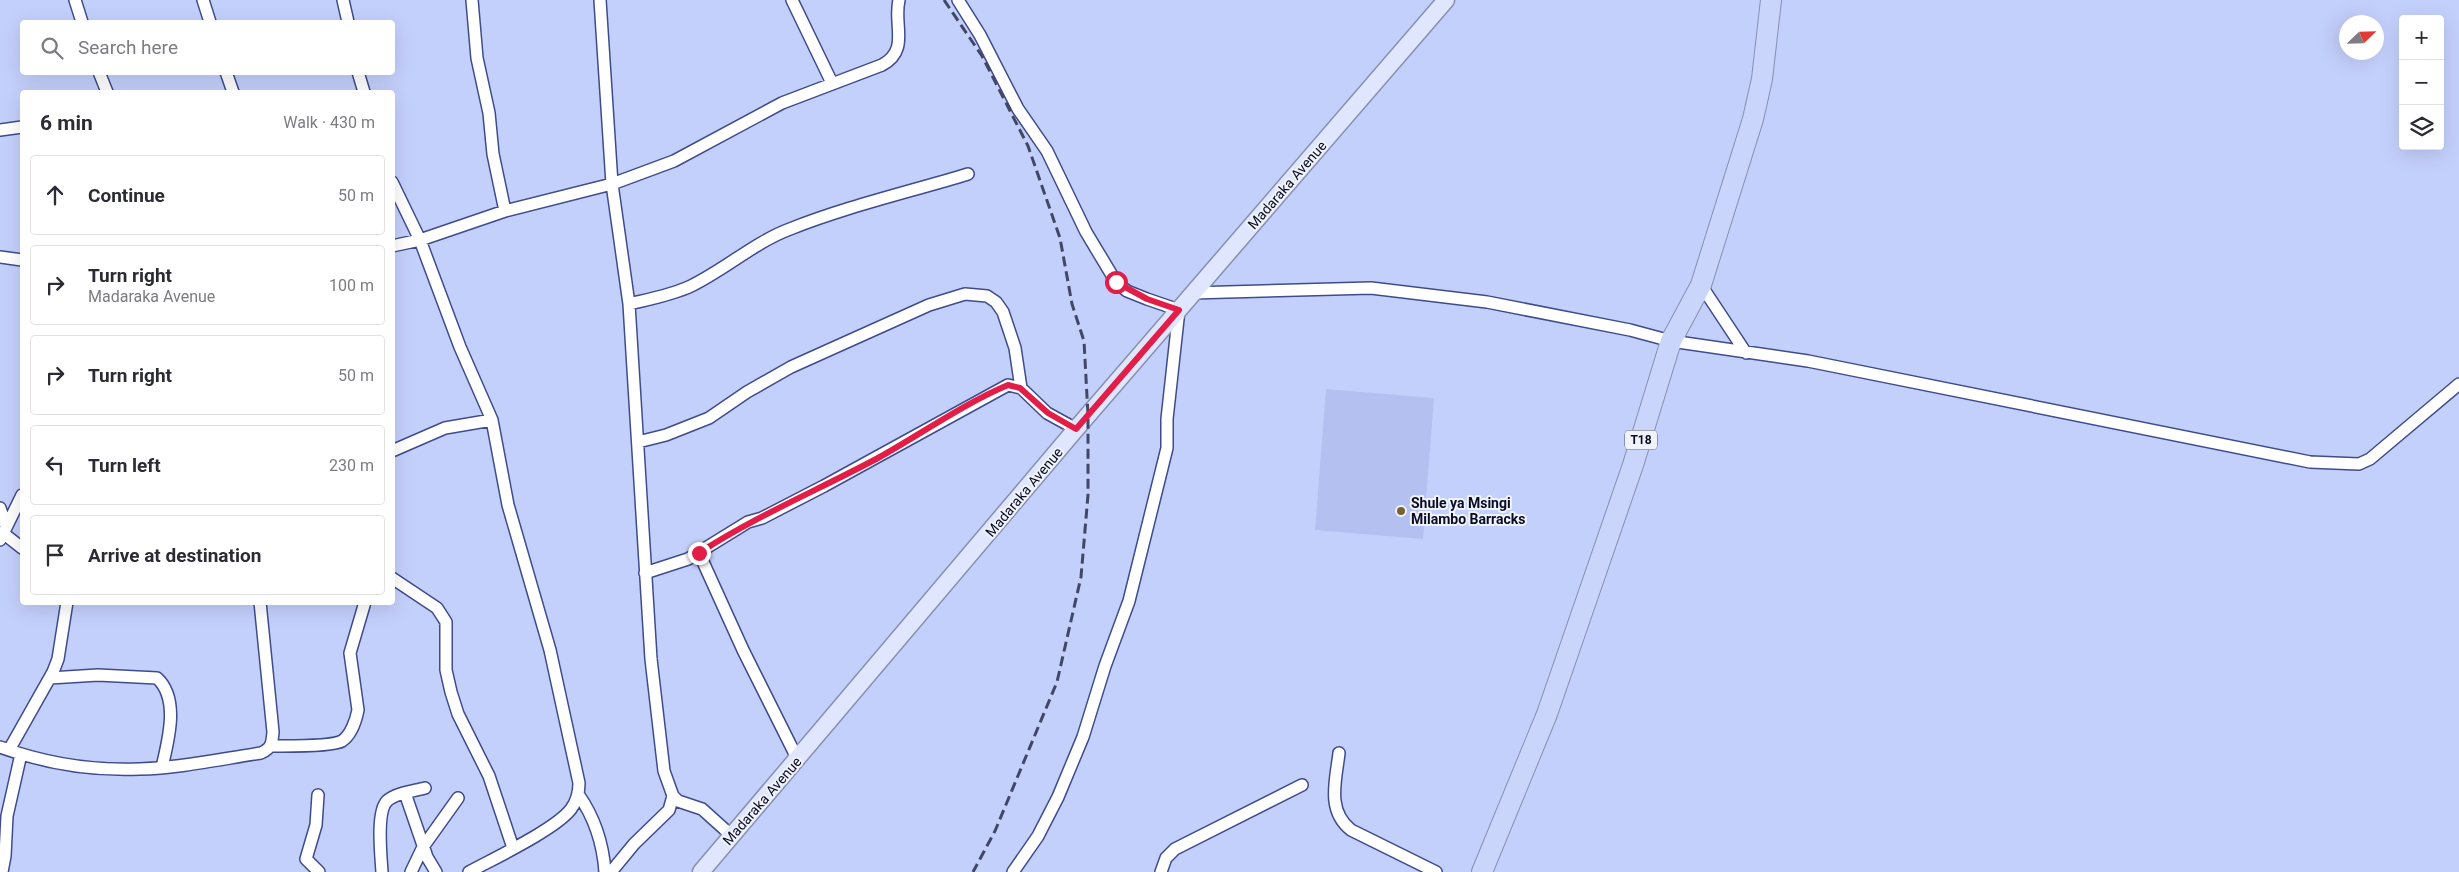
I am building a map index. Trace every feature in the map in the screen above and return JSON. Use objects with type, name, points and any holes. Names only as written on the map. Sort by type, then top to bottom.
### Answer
[{"type":"highway","name":"T18","points":[[1482,872],[1547,714],[1633,466],[1672,342],[1700,285],[1753,119],[1762,79],[1771,0]]},
{"type":"main road","name":"Madaraka Avenue","points":[[701,872],[798,760],[1192,293],[1446,0]]},
{"type":"street","points":[[75,0],[81,20]]},
{"type":"street","points":[[203,0],[209,20]]},
{"type":"street","points":[[343,0],[348,20]]},
{"type":"street","points":[[472,0],[477,58],[489,113],[493,154],[505,211]]},
{"type":"street","points":[[600,0],[612,184],[629,304],[645,573],[664,771],[673,796],[678,801],[702,809],[732,836]]},
{"type":"street","points":[[792,0],[832,83]]},
{"type":"street","points":[[395,245],[420,240],[505,211],[612,184],[674,161],[782,103],[882,65],[894,57],[899,46],[897,9],[899,0]]},
{"type":"street","points":[[958,0],[980,35],[1018,109],[1047,151],[1082,224],[1116,282],[1147,299],[1179,310],[1167,419],[1167,448],[1152,515],[1126,610],[1105,666],[1083,737],[1058,796],[1038,836],[1013,872]]},
{"type":"street","points":[[100,75],[107,90]]},
{"type":"street","points":[[227,75],[232,90]]},
{"type":"street","points":[[359,75],[363,90]]},
{"type":"street","points":[[0,130],[20,127]]},
{"type":"street","points":[[629,304],[692,285],[765,241],[789,229],[852,206],[877,201],[968,174]]},
{"type":"street","points":[[395,188],[420,240],[460,347],[492,420],[508,505],[550,650],[579,783],[578,794],[572,808],[558,821],[469,872]]},
{"type":"street","points":[[0,257],[20,260]]},
{"type":"street","points":[[1700,285],[1746,354]]},
{"type":"street","points":[[1192,293],[1371,288],[1434,294],[1542,312],[1630,330],[1672,342],[1720,347],[1746,354],[1808,361],[2310,462],[2359,464],[2370,459],[2459,384]]},
{"type":"street","points":[[638,442],[666,435],[709,418],[747,392],[791,367],[929,305],[965,294],[987,296],[996,302],[1003,312],[1016,348],[1020,388]]},
{"type":"street","points":[[645,573],[688,559],[748,522],[762,518],[840,478],[1008,385],[1020,388],[1048,413],[1076,429]]},
{"type":"street","points":[[395,450],[445,428],[492,420]]},
{"type":"street","points":[[3,533],[20,499]]},
{"type":"street","points":[[0,508],[3,533],[20,546]]},
{"type":"street","points":[[699,553],[743,650],[798,760]]},
{"type":"street","points":[[395,580],[437,608],[446,622],[446,670],[451,692],[458,714],[489,776],[513,848]]},
{"type":"street","points":[[67,605],[58,659],[50,678],[4,749],[81,766],[126,769],[162,767],[261,753],[270,746],[336,743],[348,735],[358,710],[350,653],[364,605]]},
{"type":"street","points":[[260,605],[273,732],[270,746]]},
{"type":"street","points":[[50,678],[98,675],[157,678],[165,690],[171,718],[171,732],[162,767]]},
{"type":"street","points":[[1339,753],[1334,797],[1336,811],[1342,823],[1351,830],[1436,872]]},
{"type":"street","points":[[2,872],[5,856],[7,816],[22,754]]},
{"type":"street","points":[[1162,872],[1166,858],[1175,849],[1302,785]]},
{"type":"street","points":[[382,872],[381,823],[385,803],[391,798],[425,788]]},
{"type":"street","points":[[405,793],[423,848],[436,872]]},
{"type":"street","points":[[578,794],[592,815],[599,836],[605,872]]},
{"type":"street","points":[[303,872],[316,825],[318,795]]},
{"type":"street","points":[[611,872],[634,844],[668,810],[673,796]]},
{"type":"street","points":[[411,872],[423,848],[458,798]]},
{"type":"street","points":[[306,860],[319,872]]},
{"type":"shaded area","points":[[1326,389],[1434,398],[1423,539],[1315,530]]},
{"type":"railway","points":[[944,0],[982,56],[1028,146],[1060,238],[1072,304],[1084,341],[1088,415],[1088,495],[1081,577],[1057,682],[995,831],[973,872]]},
{"type":"place","name":"Shule ya Msingi Milambo Barracks","points":[[1401,511]]},
{"type":"route","points":[[699,553],[748,522],[762,518],[880,457],[1008,385],[1020,388],[1048,413],[1076,429],[1179,310],[1147,299],[1127,290],[1116,282]]}]
